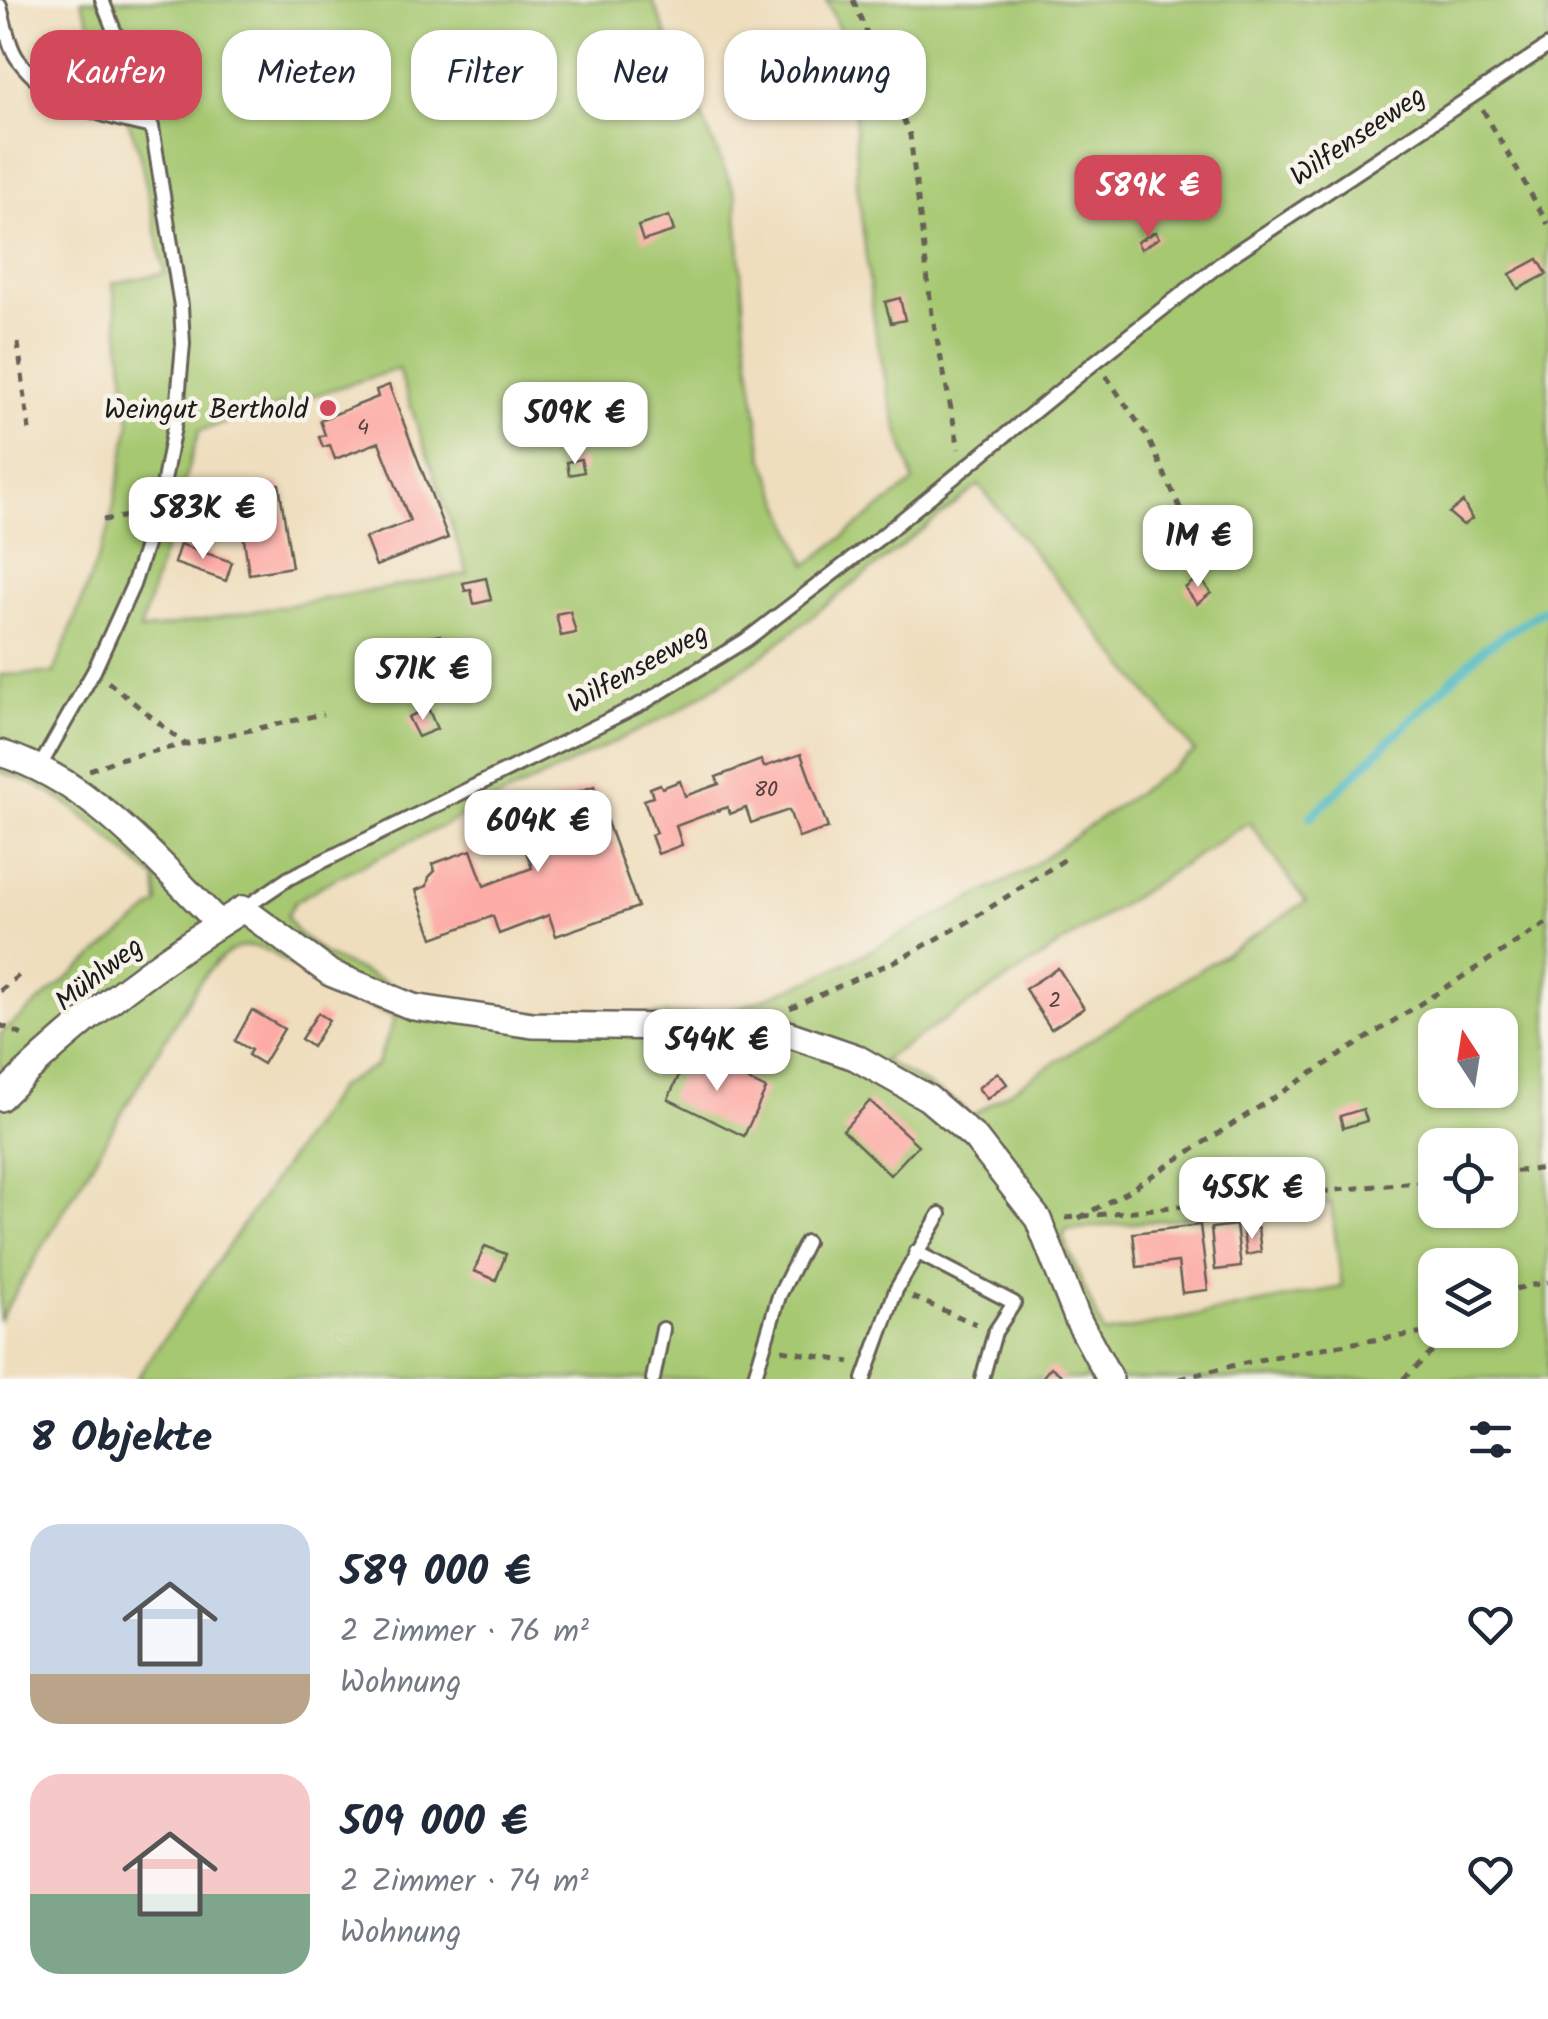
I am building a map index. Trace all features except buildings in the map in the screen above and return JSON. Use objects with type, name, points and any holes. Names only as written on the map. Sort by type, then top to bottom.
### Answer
[{"type":"street","points":[[0,753],[74,786],[116,821],[219,924]]},
{"type":"street","name":"Mühlweg","points":[[0,1098],[36,1061],[149,968],[243,909]]},
{"type":"street","points":[[243,909],[330,974],[413,1007],[532,1025],[747,1028],[785,1033],[856,1057],[928,1098],[975,1138],[1038,1220],[1078,1320],[1110,1379]]},
{"type":"lane","points":[[39,768],[94,670],[134,585],[156,512],[178,411],[184,344],[152,127],[102,0]]},
{"type":"lane","points":[[0,6],[16,56],[50,92],[95,115],[152,127]]},
{"type":"lane","name":"Wilfenseeweg","points":[[243,909],[289,878],[643,703],[746,640],[1230,258],[1548,46]]},
{"type":"lane","points":[[866,1372],[896,1290],[940,1214]]},
{"type":"lane","points":[[754,1379],[779,1296],[806,1242]]},
{"type":"lane","points":[[916,1252],[1014,1304],[995,1332],[982,1379]]},
{"type":"lane","points":[[653,1379],[662,1329]]},
{"type":"path","points":[[854,0],[910,135],[932,314],[964,471]]},
{"type":"path","points":[[1473,93],[1548,224]]},
{"type":"path","points":[[18,343],[30,438]]},
{"type":"path","points":[[1095,362],[1147,436],[1188,524]]},
{"type":"path","points":[[103,520],[156,512]]},
{"type":"path","points":[[94,670],[186,744]]},
{"type":"path","points":[[74,786],[88,770],[118,759],[322,714]]},
{"type":"path","points":[[747,1028],[902,958],[966,923],[1067,858]]},
{"type":"path","points":[[1078,1218],[1128,1191],[1548,922]]},
{"type":"path","points":[[0,991],[24,971]]},
{"type":"path","points":[[1518,1171],[1548,1168]]},
{"type":"path","points":[[1038,1220],[1418,1182]]},
{"type":"path","points":[[1518,1288],[1548,1282]]},
{"type":"path","points":[[896,1290],[995,1332]]},
{"type":"path","points":[[1180,1379],[1233,1366],[1418,1334]]},
{"type":"path","points":[[762,1346],[866,1372]]},
{"type":"path","points":[[1403,1379],[1434,1348]]},
{"type":"green space","points":[[81,0],[652,0],[665,30],[577,30],[577,120],[703,120],[736,196],[745,330],[763,456],[807,565],[914,482],[892,410],[875,329],[857,183],[855,120],[926,120],[926,30],[840,30],[826,0],[1548,0],[1548,1379],[136,1379],[339,1086],[376,1066],[395,1018],[331,991],[272,953],[245,946],[215,963],[198,984],[0,1319],[0,1034],[158,904],[156,879],[102,832],[44,789],[0,772],[0,675],[54,673],[109,529],[130,423],[113,283],[165,273],[138,147],[128,120],[202,120],[202,30],[93,30]],"holes":[[[398,369],[468,574],[140,631],[199,431]],[[979,485],[1195,752],[1022,873],[812,980],[739,1008],[677,1015],[532,1015],[420,998],[325,955],[296,931],[287,917],[295,902],[330,881],[676,712],[759,658]],[[1249,822],[1306,902],[971,1116],[958,1103],[883,1060]],[[1331,1203],[1342,1287],[1104,1334],[1063,1238],[1066,1230]]]},
{"type":"waterway","points":[[1311,817],[1484,648],[1548,607]]},
{"type":"place","name":"Weingut Berthold","points":[[328,408]]}]
